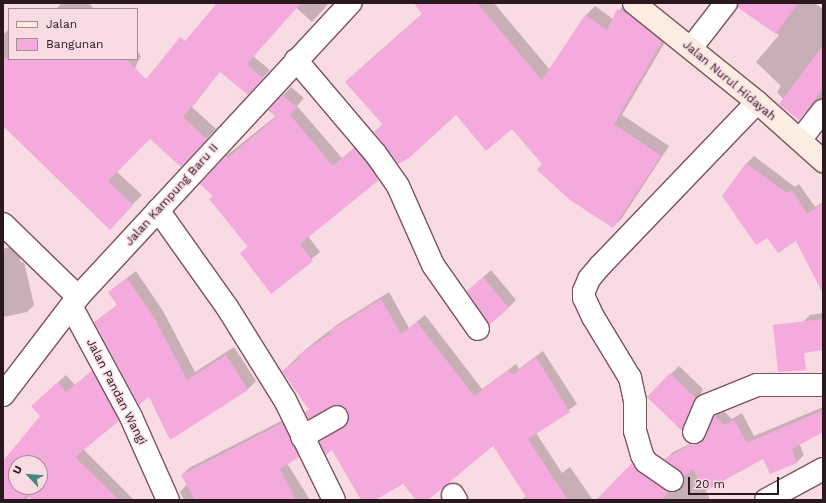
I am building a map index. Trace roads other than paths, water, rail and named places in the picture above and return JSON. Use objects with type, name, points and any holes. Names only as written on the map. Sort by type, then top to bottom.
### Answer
[{"type":"street","name":"Jalan Kampung Baru II","points":[[3,395],[75,301],[350,3]]},
{"type":"street","name":"Jalan Nurul Hidayah","points":[[634,3],[757,102],[823,161]]},
{"type":"street","points":[[691,48],[726,3]]},
{"type":"street","points":[[296,60],[375,153],[398,186],[434,265],[478,329]]},
{"type":"street","points":[[672,480],[646,462],[642,455],[635,432],[632,384],[593,316],[584,298],[584,291],[589,279],[600,266],[757,102]]},
{"type":"street","points":[[800,140],[823,111]]},
{"type":"street","points":[[158,210],[231,313],[285,400],[334,500]]},
{"type":"street","name":"Jalan Pandan Wangi","points":[[3,224],[75,301],[131,417],[168,500]]},
{"type":"street","points":[[694,432],[705,406],[757,385],[823,385]]},
{"type":"street","points":[[302,437],[337,417]]},
{"type":"street","points":[[766,500],[823,469]]}]
